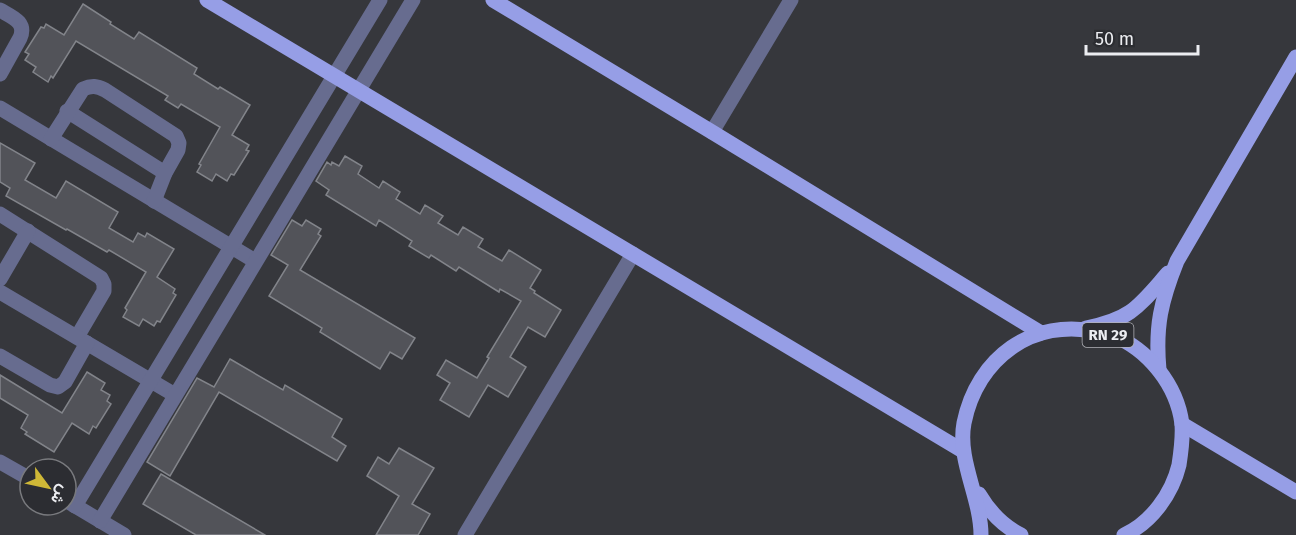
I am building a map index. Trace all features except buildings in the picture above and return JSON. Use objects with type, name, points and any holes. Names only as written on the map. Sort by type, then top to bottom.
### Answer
[{"type":"main road","points":[[207,0],[963,451]]},
{"type":"main road","points":[[493,0],[1041,333]]},
{"type":"main road","name":"RN 29","points":[[1159,370],[1157,332],[1160,313],[1164,294],[1178,261],[1296,57]]},
{"type":"main road","name":"RN 29","points":[[1083,329],[1113,322],[1127,315],[1139,306],[1178,261]]},
{"type":"main road","name":"RN 29","points":[[981,535],[978,507],[963,451],[964,426],[969,401],[981,378],[997,358],[1018,343],[1041,333],[1062,329],[1083,329],[1112,335],[1138,349],[1159,370],[1174,395],[1182,424],[1182,449],[1177,474],[1166,497],[1150,517],[1124,535]]},
{"type":"main road","points":[[1182,424],[1296,492]]},
{"type":"main road","name":"RN 29","points":[[972,484],[989,510],[1012,531],[1021,535]]},
{"type":"street","points":[[78,491],[150,379],[380,0]]},
{"type":"street","points":[[100,521],[413,0]]},
{"type":"street","points":[[712,132],[791,0]]},
{"type":"street","points":[[0,10],[20,23],[22,33],[0,74]]},
{"type":"street","points":[[51,139],[83,89],[99,86],[171,131],[179,142],[178,150],[165,173],[154,201]]},
{"type":"street","points":[[0,108],[255,261]]},
{"type":"street","points":[[68,111],[165,173]]},
{"type":"street","points":[[0,214],[101,278],[104,284],[104,291],[65,382],[58,387],[50,386],[0,356]]},
{"type":"street","points":[[0,279],[28,231]]},
{"type":"street","points":[[465,535],[633,254]]},
{"type":"street","points":[[0,292],[174,395]]},
{"type":"street","points":[[0,462],[18,472]]},
{"type":"street","points":[[78,508],[124,535]]}]
